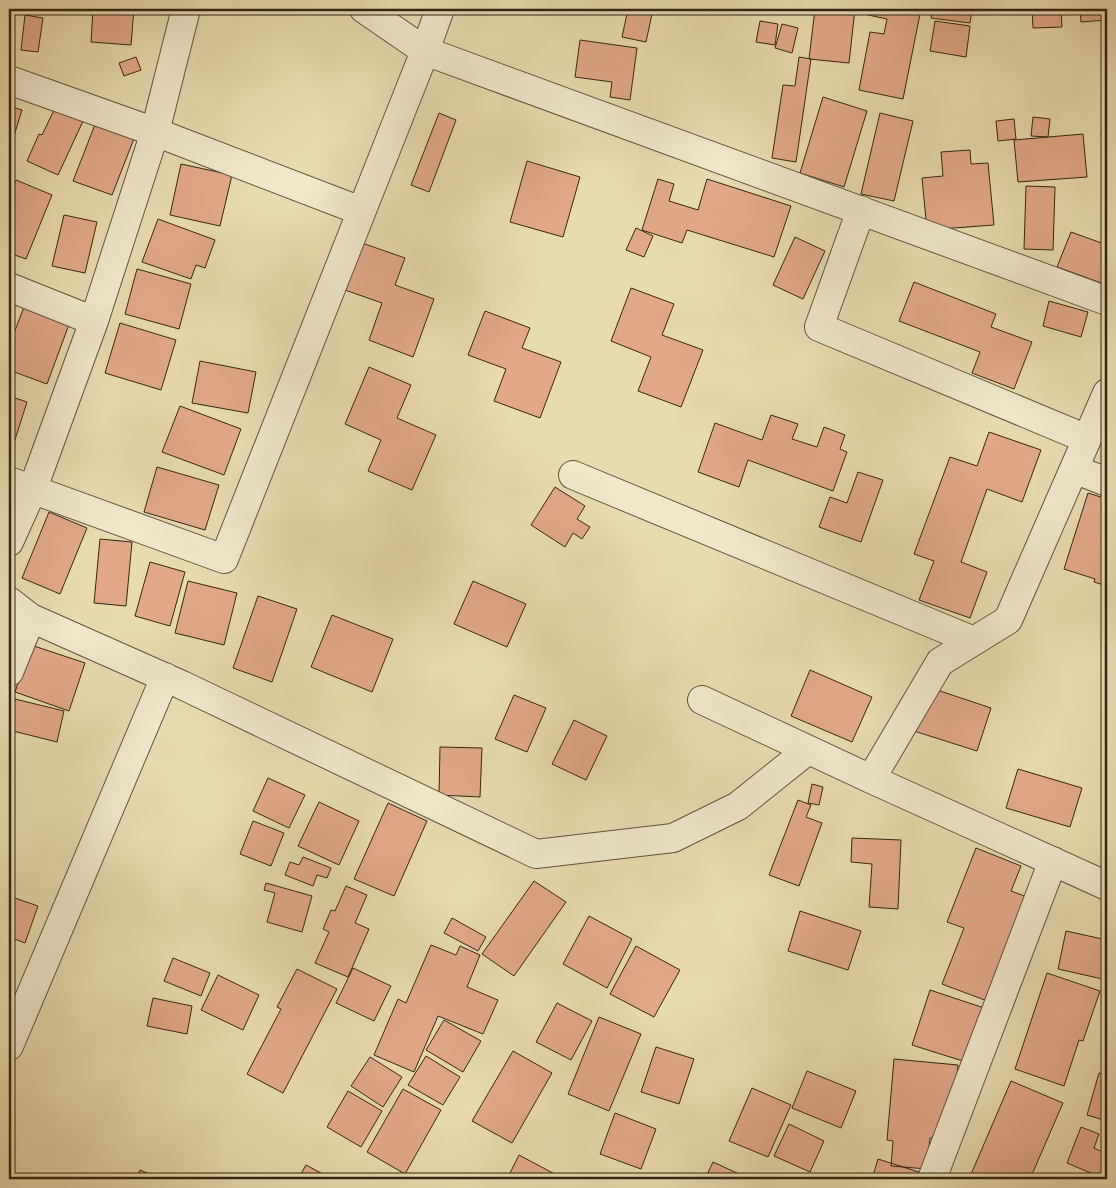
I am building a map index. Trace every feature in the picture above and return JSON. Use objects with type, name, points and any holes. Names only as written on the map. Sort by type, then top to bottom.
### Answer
[{"type":"street","points":[[9,542],[20,486],[94,322],[155,132],[186,9]]},
{"type":"street","points":[[364,9],[425,50],[1107,300]]},
{"type":"street","points":[[20,486],[224,559],[440,9]]},
{"type":"street","points":[[9,80],[155,132],[361,211]]},
{"type":"street","points":[[861,210],[819,327],[1087,439]]},
{"type":"street","points":[[9,287],[94,322]]},
{"type":"street","points":[[871,779],[940,662],[1008,620],[1107,393]]},
{"type":"street","points":[[1074,469],[1107,482]]},
{"type":"street","points":[[573,475],[974,641]]},
{"type":"street","points":[[9,602],[31,618],[165,677],[536,854],[673,838],[738,806],[808,750]]},
{"type":"street","points":[[9,672],[31,618]]},
{"type":"street","points":[[9,1046],[165,677]]},
{"type":"street","points":[[702,700],[1107,886]]},
{"type":"street","points":[[932,1179],[1053,861]]},
{"type":"building","points":[[93,9],[134,9],[131,45],[91,42]]},
{"type":"building","points":[[628,9],[653,9],[646,42],[622,37]]},
{"type":"building","points":[[815,9],[855,9],[849,63],[809,59]]},
{"type":"building","points":[[869,9],[921,9],[903,99],[859,90],[870,32],[884,34],[887,19],[868,15]]},
{"type":"building","points":[[932,9],[972,9],[970,23],[931,18]]},
{"type":"building","points":[[1032,9],[1061,9],[1062,27],[1033,28]]},
{"type":"building","points":[[1080,9],[1107,9],[1107,20],[1081,22]]},
{"type":"building","points":[[25,15],[43,18],[38,52],[21,50]]},
{"type":"building","points":[[760,21],[778,24],[775,45],[756,42]]},
{"type":"building","points":[[935,21],[970,26],[966,57],[930,51]]},
{"type":"building","points":[[782,24],[798,28],[792,53],[775,48]]},
{"type":"building","points":[[1104,35],[1107,35],[1107,80],[1103,80]]},
{"type":"building","points":[[580,40],[637,48],[630,100],[610,97],[612,82],[575,77]]},
{"type":"building","points":[[136,57],[141,70],[124,76],[119,63]]},
{"type":"building","points":[[799,57],[811,59],[796,162],[772,158],[783,85],[795,86]]},
{"type":"building","points":[[823,97],[867,111],[844,187],[800,173]]},
{"type":"building","points":[[9,106],[22,110],[9,152]]},
{"type":"building","points":[[56,106],[84,119],[58,175],[27,161],[39,134],[42,135]]},
{"type":"building","points":[[439,113],[456,120],[429,192],[411,185]]},
{"type":"building","points":[[880,113],[913,121],[894,201],[861,194]]},
{"type":"building","points":[[1033,117],[1050,119],[1048,137],[1031,136]]},
{"type":"building","points":[[1014,119],[1016,139],[998,141],[996,121]]},
{"type":"building","points":[[96,122],[135,136],[112,195],[73,181]]},
{"type":"building","points":[[1107,132],[1107,177],[1101,133]]},
{"type":"building","points":[[1083,134],[1087,177],[1018,182],[1014,140]]},
{"type":"building","points":[[970,150],[971,164],[988,163],[994,225],[927,230],[922,178],[943,176],[941,152]]},
{"type":"building","points":[[527,161],[580,177],[563,237],[510,222]]},
{"type":"building","points":[[181,164],[232,175],[220,226],[170,215]]},
{"type":"building","points":[[658,179],[674,184],[669,201],[698,210],[707,179],[791,206],[774,257],[687,230],[682,243],[642,230]]},
{"type":"building","points":[[16,180],[52,195],[26,259],[9,253],[9,197]]},
{"type":"building","points":[[1026,186],[1055,187],[1053,250],[1024,249]]},
{"type":"building","points":[[64,215],[97,222],[85,273],[52,266]]},
{"type":"building","points":[[158,219],[215,240],[205,268],[196,265],[191,279],[142,262]]},
{"type":"building","points":[[636,228],[653,236],[644,257],[626,250]]},
{"type":"building","points":[[1071,232],[1107,245],[1107,267],[1101,283],[1057,267]]},
{"type":"building","points":[[795,237],[825,251],[803,299],[773,285]]},
{"type":"building","points":[[362,243],[405,258],[395,285],[434,299],[413,357],[369,340],[382,303],[345,290]]},
{"type":"building","points":[[137,269],[191,284],[179,329],[125,314]]},
{"type":"building","points":[[914,282],[996,314],[991,327],[1032,342],[1014,389],[972,373],[980,352],[899,321]]},
{"type":"building","points":[[631,288],[674,304],[662,335],[703,350],[681,407],[638,391],[651,357],[611,341]]},
{"type":"building","points":[[1049,301],[1088,312],[1081,337],[1043,326]]},
{"type":"building","points":[[26,302],[71,319],[47,384],[9,370],[9,346]]},
{"type":"building","points":[[485,311],[530,328],[522,348],[561,362],[540,418],[494,401],[506,369],[468,355]]},
{"type":"building","points":[[120,323],[176,340],[161,390],[105,373]]},
{"type":"building","points":[[200,361],[256,372],[248,413],[192,403]]},
{"type":"building","points":[[369,367],[411,385],[397,418],[436,435],[412,490],[368,471],[381,440],[345,424]]},
{"type":"building","points":[[9,396],[27,402],[13,446],[9,444]]},
{"type":"building","points":[[180,406],[241,429],[224,475],[162,452]]},
{"type":"building","points":[[771,415],[798,424],[792,439],[817,447],[824,427],[845,435],[840,449],[847,452],[833,491],[748,460],[739,487],[698,472],[715,423],[762,440]]},
{"type":"building","points":[[989,432],[1041,450],[1022,502],[987,489],[961,562],[987,572],[970,618],[919,600],[934,561],[914,554],[950,457],[977,466]]},
{"type":"building","points":[[157,467],[219,485],[205,530],[144,512]]},
{"type":"building","points":[[858,472],[883,480],[861,542],[819,527],[830,497],[847,503]]},
{"type":"building","points":[[555,487],[585,506],[577,519],[590,527],[582,539],[573,533],[565,547],[531,525]]},
{"type":"building","points":[[1088,493],[1107,499],[1107,586],[1094,582],[1095,579],[1064,569]]},
{"type":"building","points":[[49,512],[87,528],[60,594],[22,578]]},
{"type":"building","points":[[100,539],[132,542],[126,606],[94,603]]},
{"type":"building","points":[[150,562],[185,572],[170,626],[135,616]]},
{"type":"building","points":[[188,581],[237,593],[224,645],[175,633]]},
{"type":"building","points":[[473,581],[526,604],[507,647],[454,624]]},
{"type":"building","points":[[258,596],[297,609],[272,682],[233,668]]},
{"type":"building","points":[[332,615],[393,639],[372,692],[311,667]]},
{"type":"building","points":[[31,645],[85,663],[69,711],[15,692]]},
{"type":"building","points":[[810,670],[872,697],[852,742],[791,716]]},
{"type":"building","points":[[928,687],[991,708],[977,751],[914,731]]},
{"type":"building","points":[[514,695],[546,708],[527,752],[495,739]]},
{"type":"building","points":[[15,699],[64,711],[57,742],[9,730]]},
{"type":"building","points":[[574,720],[607,736],[586,780],[552,764]]},
{"type":"building","points":[[440,747],[482,748],[480,797],[439,795]]},
{"type":"building","points":[[1018,769],[1082,788],[1070,827],[1006,808]]},
{"type":"building","points":[[268,778],[305,795],[289,828],[253,811]]},
{"type":"building","points":[[812,784],[823,787],[819,805],[808,803]]},
{"type":"building","points":[[798,800],[811,805],[806,817],[822,823],[799,886],[769,875]]},
{"type":"building","points":[[319,802],[359,821],[339,865],[298,846]]},
{"type":"building","points":[[388,803],[427,821],[394,896],[354,879]]},
{"type":"building","points":[[253,821],[284,833],[271,866],[240,854]]},
{"type":"building","points":[[852,838],[901,840],[898,909],[869,907],[872,864],[851,862]]},
{"type":"building","points":[[976,848],[1021,866],[1011,891],[1030,898],[990,1002],[942,984],[964,928],[947,922]]},
{"type":"building","points":[[303,857],[331,868],[327,878],[317,875],[313,886],[285,875],[290,862],[299,865]]},
{"type":"building","points":[[534,881],[566,902],[514,976],[482,954]]},
{"type":"building","points":[[266,883],[312,896],[302,932],[267,922],[275,893],[264,890]]},
{"type":"building","points":[[346,886],[367,895],[355,923],[369,929],[348,977],[315,963],[329,932],[323,929],[331,910],[335,911]]},
{"type":"building","points":[[9,896],[38,906],[25,943],[9,937]]},
{"type":"building","points":[[800,911],[861,931],[848,970],[788,951]]},
{"type":"building","points":[[589,916],[632,939],[607,988],[563,964]]},
{"type":"building","points":[[452,918],[486,937],[478,951],[444,933]]},
{"type":"building","points":[[1066,931],[1107,940],[1107,980],[1058,969]]},
{"type":"building","points":[[431,945],[456,955],[460,946],[480,955],[467,987],[498,1000],[483,1034],[438,1016],[414,1072],[374,1055],[398,999],[406,1003]]},
{"type":"building","points":[[636,946],[680,970],[654,1017],[610,994]]},
{"type":"building","points":[[173,958],[210,973],[201,996],[164,981]]},
{"type":"building","points":[[353,968],[391,986],[374,1021],[336,1003]]},
{"type":"building","points":[[297,969],[337,989],[283,1093],[247,1074],[281,1009],[277,1007]]},
{"type":"building","points":[[1047,973],[1100,991],[1083,1041],[1079,1040],[1064,1086],[1015,1069]]},
{"type":"building","points":[[218,975],[259,995],[243,1030],[201,1010]]},
{"type":"building","points":[[930,990],[987,1009],[969,1063],[912,1045]]},
{"type":"building","points":[[153,998],[192,1006],[187,1034],[147,1026]]},
{"type":"building","points":[[557,1003],[592,1021],[571,1060],[536,1042]]},
{"type":"building","points":[[599,1017],[641,1034],[609,1111],[568,1094]]},
{"type":"building","points":[[444,1020],[481,1041],[463,1072],[426,1050]]},
{"type":"building","points":[[656,1047],[694,1059],[679,1104],[641,1092]]},
{"type":"building","points":[[513,1051],[552,1073],[512,1143],[472,1121]]},
{"type":"building","points":[[426,1056],[460,1077],[443,1105],[408,1085]]},
{"type":"building","points":[[370,1057],[402,1077],[383,1107],[351,1086]]},
{"type":"building","points":[[894,1059],[958,1065],[952,1140],[930,1138],[927,1169],[891,1166],[893,1141],[887,1140]]},
{"type":"building","points":[[807,1071],[856,1091],[841,1128],[792,1108]]},
{"type":"building","points":[[1099,1073],[1107,1075],[1107,1121],[1087,1115]]},
{"type":"building","points":[[1011,1081],[1063,1103],[1030,1179],[969,1179]]},
{"type":"building","points":[[752,1088],[791,1105],[768,1157],[729,1141]]},
{"type":"building","points":[[403,1089],[441,1110],[405,1174],[367,1152]]},
{"type":"building","points":[[348,1091],[382,1111],[361,1147],[327,1127]]},
{"type":"building","points":[[615,1113],[656,1129],[641,1169],[600,1154]]},
{"type":"building","points":[[789,1124],[824,1141],[810,1172],[774,1156]]},
{"type":"building","points":[[1081,1127],[1099,1134],[1094,1148],[1107,1154],[1107,1160],[1100,1177],[1067,1163]]},
{"type":"building","points":[[519,1155],[564,1179],[507,1179]]},
{"type":"building","points":[[878,1159],[922,1173],[920,1179],[872,1179]]},
{"type":"building","points":[[713,1162],[748,1178],[705,1179]]},
{"type":"building","points":[[306,1165],[332,1179],[298,1179]]},
{"type":"building","points":[[140,1170],[161,1179],[136,1179]]}]
